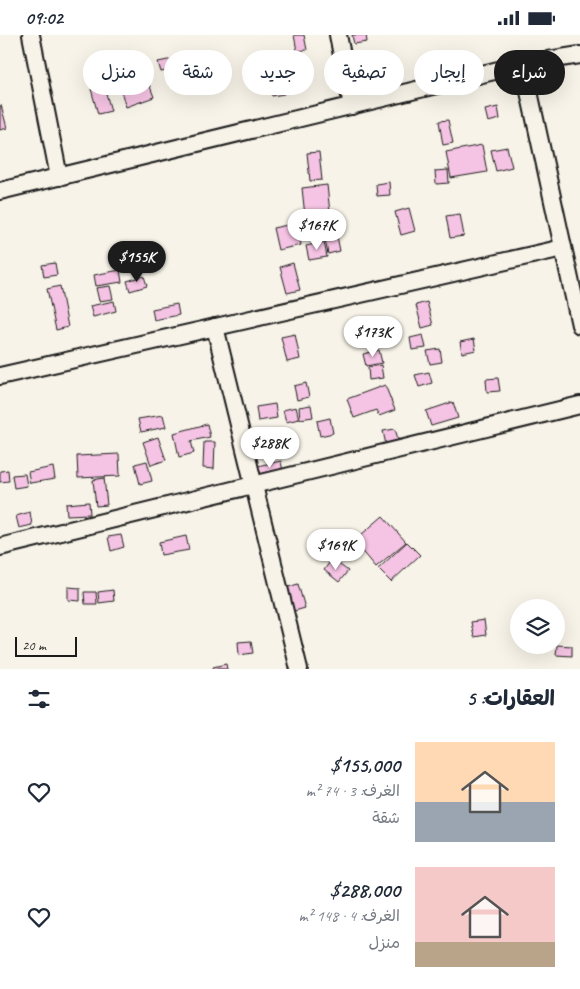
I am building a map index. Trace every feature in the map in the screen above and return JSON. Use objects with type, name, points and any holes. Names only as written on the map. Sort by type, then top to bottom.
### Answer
[{"type":"street","points":[[31,35],[58,177]]},
{"type":"street","points":[[338,35],[352,106]]},
{"type":"street","points":[[565,58],[580,55]]},
{"type":"street","points":[[0,191],[494,72]]},
{"type":"street","points":[[530,95],[580,325]]},
{"type":"street","points":[[0,376],[563,248]]},
{"type":"street","points":[[216,327],[299,669]]},
{"type":"street","points":[[0,547],[580,405]]},
{"type":"building","points":[[294,35],[304,35],[307,50],[297,50]]},
{"type":"building","points":[[352,35],[366,35],[367,42],[354,44]]},
{"type":"building","points":[[164,61],[164,71],[161,72],[158,62]]},
{"type":"building","points":[[93,95],[107,95],[111,111],[98,114]]},
{"type":"building","points":[[122,95],[153,95],[154,97],[126,107]]},
{"type":"building","points":[[0,106],[7,128],[0,130]]},
{"type":"building","points":[[498,107],[500,119],[488,122],[485,110]]},
{"type":"building","points":[[448,120],[453,143],[443,145],[439,121]]},
{"type":"building","points":[[482,145],[487,172],[451,178],[446,152]]},
{"type":"building","points":[[507,147],[512,167],[496,171],[491,150]]},
{"type":"building","points":[[319,152],[322,180],[310,181],[307,153]]},
{"type":"building","points":[[448,170],[449,183],[436,184],[435,171]]},
{"type":"building","points":[[389,182],[390,195],[377,196],[376,184]]},
{"type":"building","points":[[327,185],[330,213],[305,216],[302,188]]},
{"type":"building","points":[[409,208],[415,231],[401,235],[395,212]]},
{"type":"building","points":[[460,214],[464,236],[450,238],[446,216]]},
{"type":"building","points":[[297,223],[301,245],[278,250],[273,228]]},
{"type":"building","points":[[335,226],[340,251],[328,254],[323,229]]},
{"type":"building","points":[[324,242],[327,257],[309,260],[306,246]]},
{"type":"building","points":[[55,263],[57,275],[44,277],[42,265]]},
{"type":"building","points":[[293,263],[300,290],[287,293],[280,267]]},
{"type":"building","points":[[120,270],[122,282],[96,286],[94,275]]},
{"type":"building","points":[[144,276],[147,286],[130,291],[127,281]]},
{"type":"building","points":[[60,286],[68,327],[56,330],[47,289]]},
{"type":"building","points":[[110,286],[113,299],[99,301],[96,288]]},
{"type":"building","points":[[114,301],[116,311],[93,317],[90,306]]},
{"type":"building","points":[[427,302],[433,325],[422,328],[416,305]]},
{"type":"building","points":[[177,304],[179,315],[154,320],[152,309]]},
{"type":"building","points":[[374,326],[377,343],[361,346],[358,330]]},
{"type":"building","points":[[295,334],[300,359],[287,362],[281,337]]},
{"type":"building","points":[[423,335],[426,348],[412,350],[410,338]]},
{"type":"building","points":[[474,339],[476,350],[462,353],[460,342]]},
{"type":"building","points":[[440,349],[442,362],[430,364],[427,351]]},
{"type":"building","points":[[379,350],[382,363],[366,366],[363,354]]},
{"type":"building","points":[[381,365],[383,378],[369,380],[368,367]]},
{"type":"building","points":[[429,372],[432,383],[419,387],[415,375]]},
{"type":"building","points":[[498,378],[500,391],[487,392],[486,379]]},
{"type":"building","points":[[306,383],[309,397],[297,400],[294,386]]},
{"type":"building","points":[[385,385],[395,410],[379,416],[376,410],[354,418],[347,399]]},
{"type":"building","points":[[453,402],[458,418],[431,426],[426,411]]},
{"type":"building","points":[[275,404],[277,418],[258,421],[256,407]]},
{"type":"building","points":[[311,405],[313,417],[300,419],[299,407]]},
{"type":"building","points":[[296,407],[299,419],[286,422],[283,410]]},
{"type":"building","points":[[163,415],[166,427],[141,432],[138,419]]},
{"type":"building","points":[[330,418],[333,433],[320,436],[317,421]]},
{"type":"building","points":[[207,424],[210,437],[191,441],[194,453],[179,457],[174,433]]},
{"type":"building","points":[[395,429],[399,442],[386,445],[383,431]]},
{"type":"building","points":[[158,437],[166,460],[151,465],[143,442]]},
{"type":"building","points":[[204,442],[215,442],[214,469],[203,468]]},
{"type":"building","points":[[119,454],[120,476],[78,478],[77,456]]},
{"type":"building","points":[[147,461],[152,481],[140,484],[135,464]]},
{"type":"building","points":[[281,461],[283,472],[259,478],[257,466]]},
{"type":"building","points":[[53,467],[55,479],[30,483],[28,472]]},
{"type":"building","points":[[8,470],[9,481],[0,482],[0,471]]},
{"type":"building","points":[[25,474],[27,486],[14,488],[12,475]]},
{"type":"building","points":[[104,478],[107,505],[96,506],[93,480]]},
{"type":"building","points":[[89,502],[90,514],[67,515],[66,504]]},
{"type":"building","points":[[30,512],[32,525],[19,528],[16,516]]},
{"type":"building","points":[[383,516],[406,542],[376,567],[354,541]]},
{"type":"building","points":[[121,535],[124,547],[111,551],[108,537]]},
{"type":"building","points":[[186,536],[189,550],[161,555],[159,542]]},
{"type":"building","points":[[407,542],[420,555],[391,582],[378,569]]},
{"type":"building","points":[[332,559],[348,571],[339,582],[324,570]]},
{"type":"building","points":[[298,584],[305,608],[291,612],[285,588]]},
{"type":"building","points":[[68,587],[80,588],[80,601],[68,600]]},
{"type":"building","points":[[113,590],[114,601],[99,603],[98,592]]},
{"type":"building","points":[[84,592],[96,592],[97,604],[85,604]]},
{"type":"building","points":[[484,620],[486,635],[474,637],[471,622]]},
{"type":"building","points":[[251,641],[253,653],[239,655],[238,642]]},
{"type":"building","points":[[565,646],[572,646],[572,656],[556,655],[565,654]]},
{"type":"building","points":[[226,664],[227,669],[214,669],[213,667]]}]
